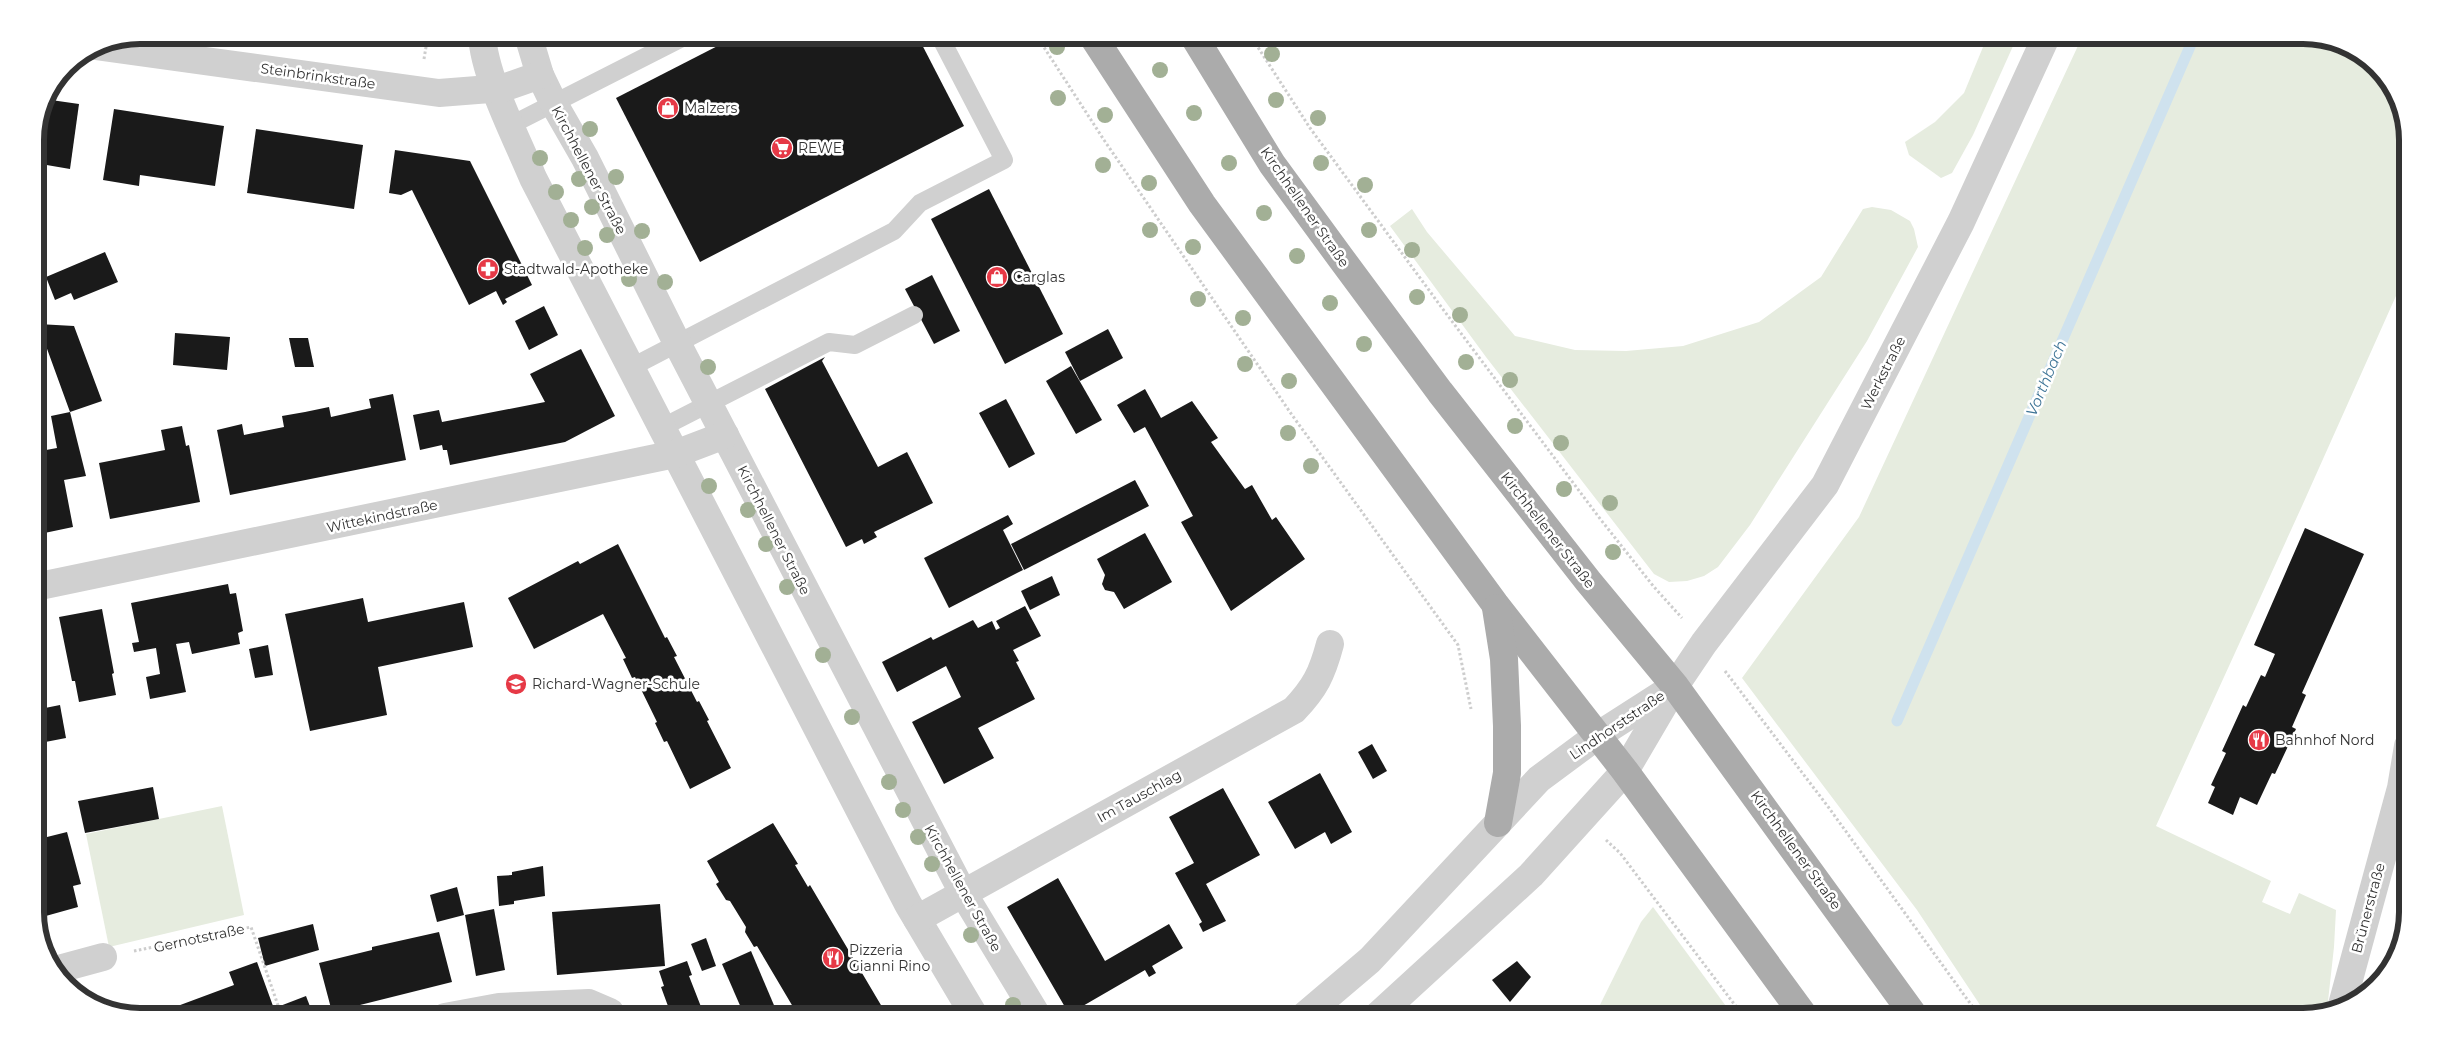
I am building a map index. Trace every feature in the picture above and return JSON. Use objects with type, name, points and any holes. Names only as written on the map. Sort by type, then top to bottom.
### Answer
[{"type":"main road","points":[[1098,44],[1202,204],[1495,604],[1625,771],[1798,1008]]},
{"type":"main road","name":"Kirchhellener Straße","points":[[1199,44],[1272,164],[1345,265],[1440,392],[1570,558],[1676,686],[1909,1008]]},
{"type":"main road","points":[[1495,604],[1504,658],[1508,773],[1498,823]]},
{"type":"street","points":[[483,44],[496,88],[533,178],[782,665],[917,920],[970,1008]]},
{"type":"street","name":"Kirchhellener Straße","points":[[531,44],[540,74],[554,104],[585,158],[677,343],[963,893],[1033,1008]]},
{"type":"street","name":"Werkstraße","points":[[1676,686],[1704,643],[1825,485],[1961,222],[2043,44]]},
{"type":"street","name":"Steinbrinkstraße","points":[[112,48],[439,93],[496,88],[540,74]]},
{"type":"street","name":"Wittekindstraße","points":[[44,585],[675,454],[725,435]]},
{"type":"street","name":"Im Tauschlag","points":[[917,920],[1294,710],[1312,691],[1323,671],[1330,644]]},
{"type":"street","name":"Lindhorststraße","points":[[1313,1008],[1370,960],[1539,779],[1598,736],[1676,686]]},
{"type":"street","name":"Lindhorststraße","points":[[1386,1008],[1531,875],[1625,771],[1676,686]]},
{"type":"street","name":"Brünerstraße","points":[[2344,999],[2399,807]]},
{"type":"street","points":[[62,968],[103,958]]},
{"type":"street","points":[[494,1008],[589,1003],[601,1008]]},
{"type":"lane","points":[[511,125],[671,44]]},
{"type":"lane","points":[[630,368],[894,231],[920,202],[1004,160],[944,44]]},
{"type":"lane","points":[[661,428],[829,342],[855,345],[914,316]]},
{"type":"path","points":[[1042,44],[1104,140],[1286,407],[1458,645],[1474,726],[1507,726]]},
{"type":"path","points":[[1256,44],[1310,128],[1445,312],[1601,520],[1654,587],[1704,643],[1829,808],[1973,1008]]},
{"type":"path","points":[[1581,819],[1620,853],[1737,1008]]},
{"type":"path","name":"Gernotstraße","points":[[103,958],[251,927],[279,1008]]},
{"type":"shaded area","points":[[1984,44],[2014,44],[1973,135],[1952,173],[1941,178],[1909,155],[1905,142],[1935,122],[1964,93]]},
{"type":"shaded area","points":[[2079,44],[2315,45],[2340,51],[2351,57],[2362,64],[2379,81],[2394,109],[2399,134],[2399,289],[2156,826],[2271,881],[2262,902],[2290,914],[2299,893],[2336,910],[2328,1005],[2303,1008],[1982,1008],[1917,910],[1742,678],[1859,517]]},
{"type":"shaded area","points":[[1872,207],[1891,210],[1910,221],[1918,247],[1867,341],[1750,525],[1718,567],[1704,576],[1687,581],[1669,582],[1654,574],[1486,357],[1390,226],[1412,209],[1427,232],[1515,336],[1575,350],[1626,351],[1683,346],[1759,322],[1821,277],[1863,209]]},
{"type":"shaded area","points":[[222,806],[244,915],[109,947],[86,834]]},
{"type":"shaded area","points":[[1653,907],[1727,1008],[1598,1008],[1641,922]]},
{"type":"building","name":"REWE","points":[[721,44],[922,44],[964,126],[700,262],[616,98]]},
{"type":"building","points":[[53,100],[79,104],[70,169],[44,165],[44,134],[47,115]]},
{"type":"building","points":[[114,109],[224,126],[215,186],[140,175],[139,186],[103,180]]},
{"type":"building","points":[[256,129],[363,145],[354,209],[247,193]]},
{"type":"building","points":[[395,150],[470,161],[532,285],[505,299],[507,302],[503,305],[496,291],[469,305],[412,190],[401,195],[389,193]]},
{"type":"building","name":"Carglas","points":[[989,189],[1063,334],[1005,364],[931,219]]},
{"type":"building","points":[[105,252],[118,282],[74,300],[71,293],[55,300],[46,277]]},
{"type":"building","points":[[932,275],[960,331],[934,344],[905,289]]},
{"type":"building","points":[[544,306],[558,335],[529,350],[515,321]]},
{"type":"building","points":[[44,324],[74,326],[102,401],[70,412],[44,340]]},
{"type":"building","points":[[1108,329],[1123,358],[1080,381],[1065,352]]},
{"type":"building","points":[[175,333],[230,337],[227,370],[173,365]]},
{"type":"building","points":[[289,338],[308,338],[314,367],[295,367]]},
{"type":"building","points":[[581,349],[615,416],[565,442],[450,465],[447,450],[443,450],[442,445],[420,450],[413,415],[439,410],[442,422],[545,402],[530,374]]},
{"type":"building","points":[[825,357],[822,361],[878,467],[907,452],[933,503],[874,532],[877,537],[864,544],[862,539],[846,547],[765,389]]},
{"type":"building","points":[[1071,366],[1102,420],[1076,434],[1046,381]]},
{"type":"building","points":[[1145,389],[1161,418],[1192,401],[1218,438],[1211,442],[1245,489],[1252,485],[1272,520],[1276,517],[1305,559],[1231,611],[1181,522],[1193,516],[1145,427],[1134,433],[1117,405]]},
{"type":"building","points":[[393,394],[406,460],[230,495],[217,430],[242,424],[244,435],[284,427],[282,416],[329,407],[331,417],[371,408],[369,399]]},
{"type":"building","points":[[1006,399],[1035,454],[1009,468],[979,413]]},
{"type":"building","points":[[70,412],[86,476],[64,480],[73,527],[44,533],[44,450],[57,448],[51,416]]},
{"type":"building","points":[[182,426],[186,446],[189,445],[200,502],[110,519],[99,463],[165,450],[161,430]]},
{"type":"building","points":[[1135,480],[1149,506],[1024,570],[1011,544]]},
{"type":"building","points":[[1008,515],[1013,524],[1003,530],[1023,570],[949,608],[924,558]]},
{"type":"building","points":[[2305,528],[2364,554],[2302,693],[2306,695],[2292,727],[2296,729],[2275,774],[2272,773],[2257,805],[2240,797],[2233,815],[2208,803],[2215,787],[2211,785],[2226,753],[2222,751],[2243,705],[2246,707],[2261,675],[2265,677],[2275,654],[2254,645]]},
{"type":"building","points":[[1145,533],[1172,582],[1124,609],[1114,592],[1105,590],[1102,584],[1105,575],[1097,559]]},
{"type":"building","points":[[618,544],[665,638],[667,637],[677,656],[674,657],[697,702],[699,701],[709,720],[707,721],[731,768],[690,789],[667,741],[664,742],[655,723],[657,722],[635,677],[632,678],[623,659],[626,658],[603,614],[534,649],[508,598],[578,561],[580,564]]},
{"type":"building","points":[[1052,576],[1060,595],[1030,610],[1021,591]]},
{"type":"building","points":[[228,584],[230,594],[236,593],[243,631],[238,633],[240,644],[192,654],[189,642],[176,644],[186,692],[150,699],[146,677],[160,674],[156,648],[134,652],[132,643],[139,642],[131,603]]},
{"type":"building","points":[[363,598],[368,622],[464,602],[473,647],[378,667],[387,715],[310,731],[285,614]]},
{"type":"building","points":[[1025,606],[1041,636],[1013,650],[1019,661],[1016,662],[1035,699],[978,728],[994,758],[944,784],[912,722],[961,697],[946,666],[897,692],[882,662],[931,637],[933,640],[973,620],[978,628],[992,621],[996,630],[1000,628],[996,621]]},
{"type":"building","points":[[102,609],[114,673],[112,674],[116,695],[79,702],[75,681],[72,681],[59,617]]},
{"type":"building","points":[[268,645],[273,675],[255,678],[249,649]]},
{"type":"building","points":[[60,705],[66,738],[44,742],[44,708]]},
{"type":"building","points":[[1372,744],[1387,771],[1373,779],[1358,752]]},
{"type":"building","points":[[1320,773],[1352,832],[1331,844],[1325,832],[1295,849],[1268,802]]},
{"type":"building","points":[[153,787],[159,819],[85,833],[78,801]]},
{"type":"building","points":[[1223,788],[1260,855],[1206,884],[1226,921],[1203,932],[1199,924],[1202,922],[1175,873],[1194,863],[1169,817]]},
{"type":"building","points":[[773,823],[798,864],[795,865],[808,887],[810,885],[883,1008],[794,1008],[757,946],[754,947],[745,932],[746,927],[730,901],[726,900],[716,884],[719,882],[707,861]]},
{"type":"building","points":[[67,832],[81,884],[73,886],[78,907],[44,916],[44,838]]},
{"type":"building","points":[[543,866],[545,896],[514,901],[514,904],[499,906],[497,876],[512,875],[512,872]]},
{"type":"building","points":[[1058,878],[1105,961],[1169,924],[1183,948],[1152,966],[1156,973],[1149,977],[1145,970],[1079,1008],[1066,1008],[1007,907]]},
{"type":"building","points":[[457,887],[464,915],[437,922],[430,895]]},
{"type":"building","points":[[660,904],[665,966],[557,975],[552,912]]},
{"type":"building","points":[[494,909],[505,970],[476,976],[465,915]]},
{"type":"building","points":[[313,924],[319,950],[265,966],[258,938]]},
{"type":"building","points":[[439,932],[452,982],[348,1008],[331,1008],[319,963],[372,950],[372,947]]},
{"type":"building","points":[[706,938],[716,966],[702,971],[691,944]]},
{"type":"building","points":[[751,951],[775,1008],[741,1008],[722,964]]},
{"type":"building","points":[[687,961],[692,975],[689,976],[701,1008],[669,1008],[661,987],[664,986],[659,971]]},
{"type":"building","points":[[1517,961],[1531,977],[1510,1002],[1492,980]]},
{"type":"building","points":[[257,962],[274,1008],[172,1008],[234,985],[229,972]]},
{"type":"building","points":[[306,996],[311,1008],[281,1008],[280,1006]]},
{"type":"waterway","name":"Vorthbach","points":[[1897,721],[2191,44]]},
{"type":"place","name":"Malzers","points":[[668,108]]},
{"type":"place","name":"REWE","points":[[782,148]]},
{"type":"place","name":"Stadtwald-Apotheke","points":[[488,269]]},
{"type":"place","name":"Carglas","points":[[997,277]]},
{"type":"place","name":"Richard-Wagner-Schule","points":[[516,684]]},
{"type":"place","name":"Bahnhof Nord","points":[[2259,740]]},
{"type":"place","name":"Pizzeria Gianni Rino","points":[[833,958]]}]
